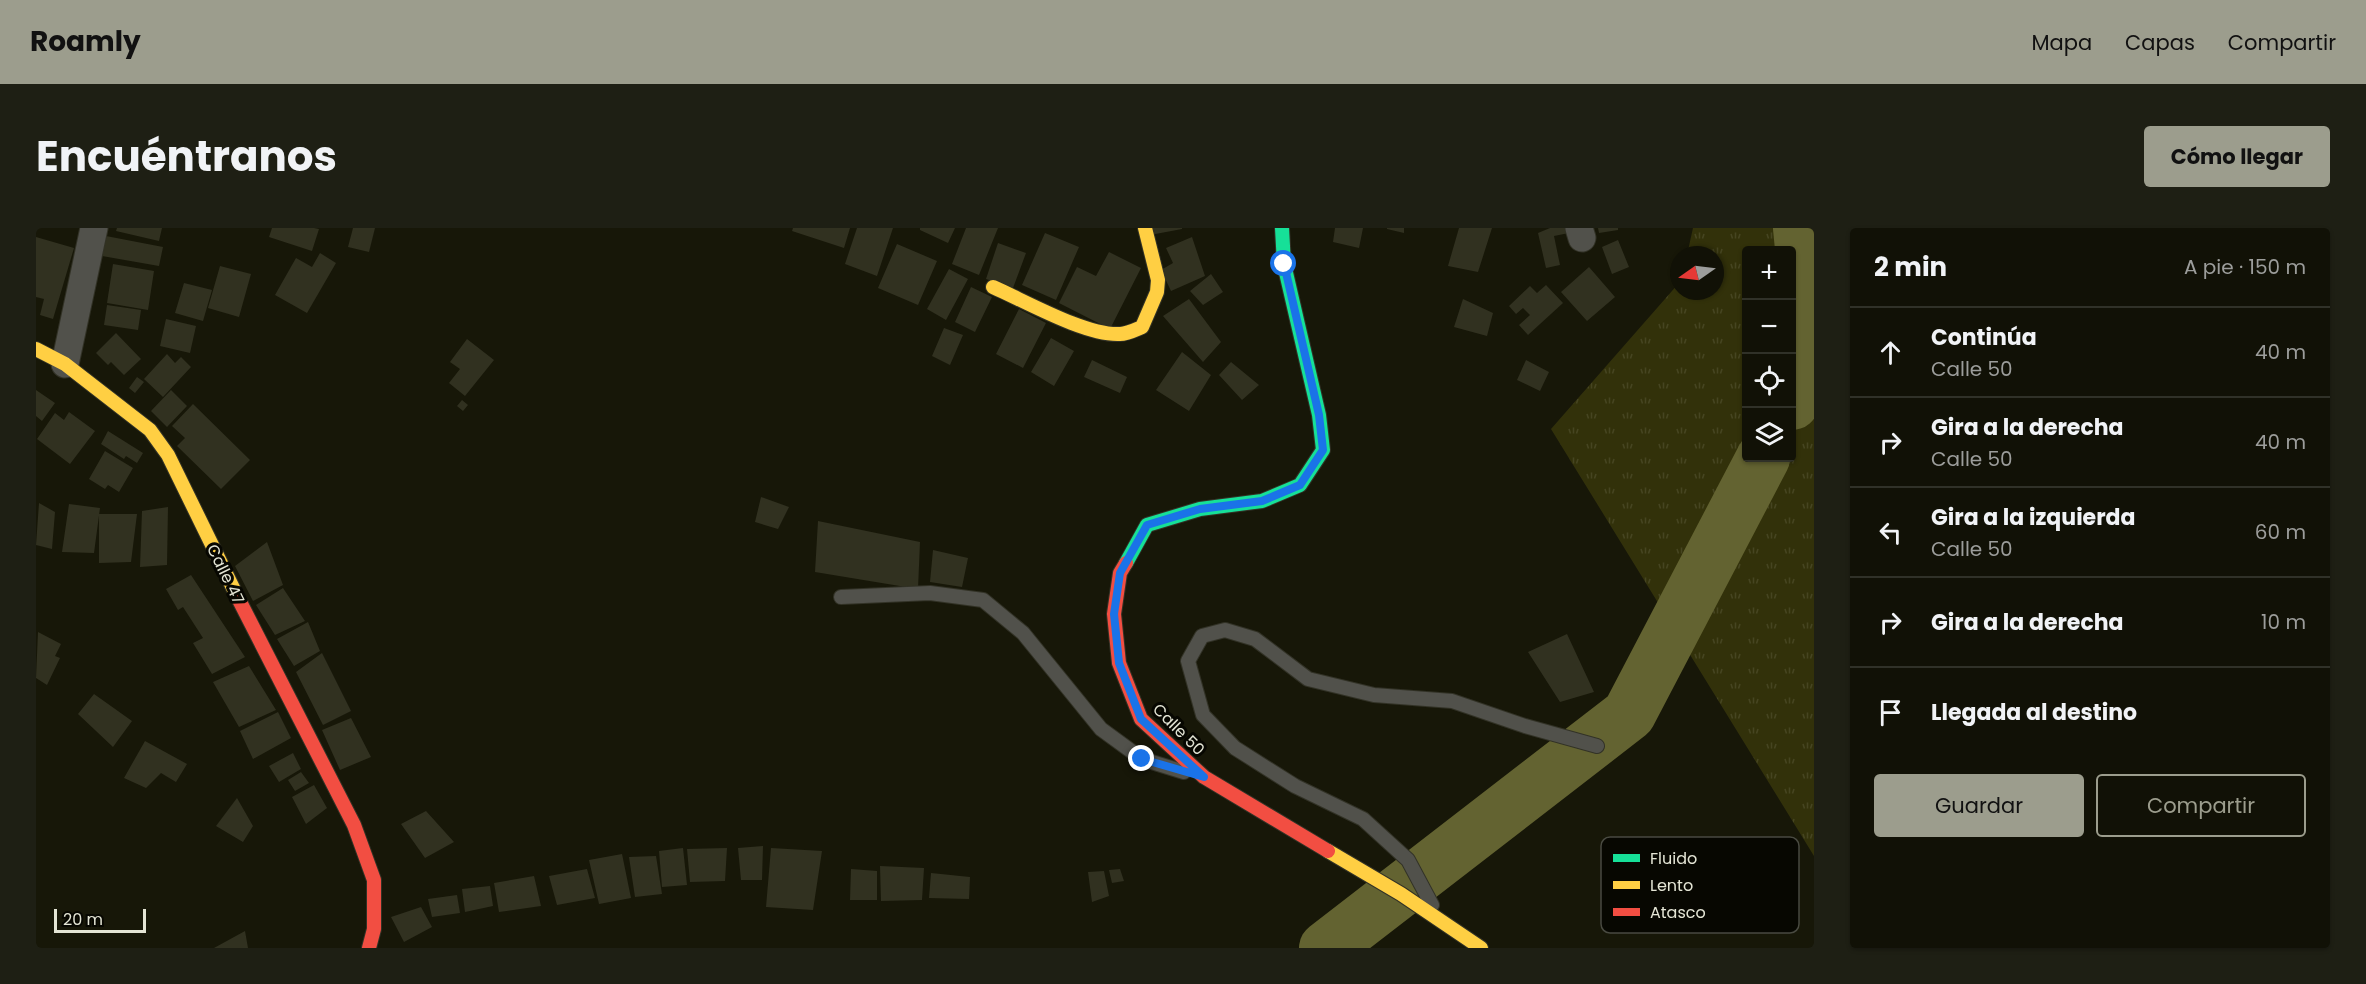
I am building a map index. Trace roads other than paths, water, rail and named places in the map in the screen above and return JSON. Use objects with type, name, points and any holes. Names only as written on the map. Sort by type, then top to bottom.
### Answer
[{"type":"street","points":[[65,364],[94,228]]},
{"type":"street","points":[[993,287],[1096,331],[1118,334],[1133,331],[1142,327],[1157,292],[1158,280],[1145,228]]},
{"type":"street","name":"Calle 50","points":[[1282,228],[1284,264],[1319,415],[1323,450],[1300,485],[1262,501],[1200,509],[1147,525],[1120,573],[1114,614],[1119,663],[1141,719],[1204,777],[1401,894],[1481,948]]},
{"type":"street","name":"Calle 47","points":[[36,349],[65,364],[150,430],[168,455],[272,666],[354,825],[374,880],[374,929],[369,948]]},
{"type":"lane","points":[[841,597],[930,593],[983,600],[1023,633],[1101,729],[1142,759],[1204,777]]},
{"type":"lane","points":[[1441,923],[1408,860],[1363,819],[1295,786],[1235,748],[1203,715],[1188,661],[1202,636],[1226,630],[1255,639],[1308,679],[1374,695],[1452,701],[1525,726],[1597,746]]},
{"type":"waterway","points":[[1796,395],[1813,361],[1800,228]]},
{"type":"waterway","points":[[1326,948],[1629,714],[1761,462]]}]
